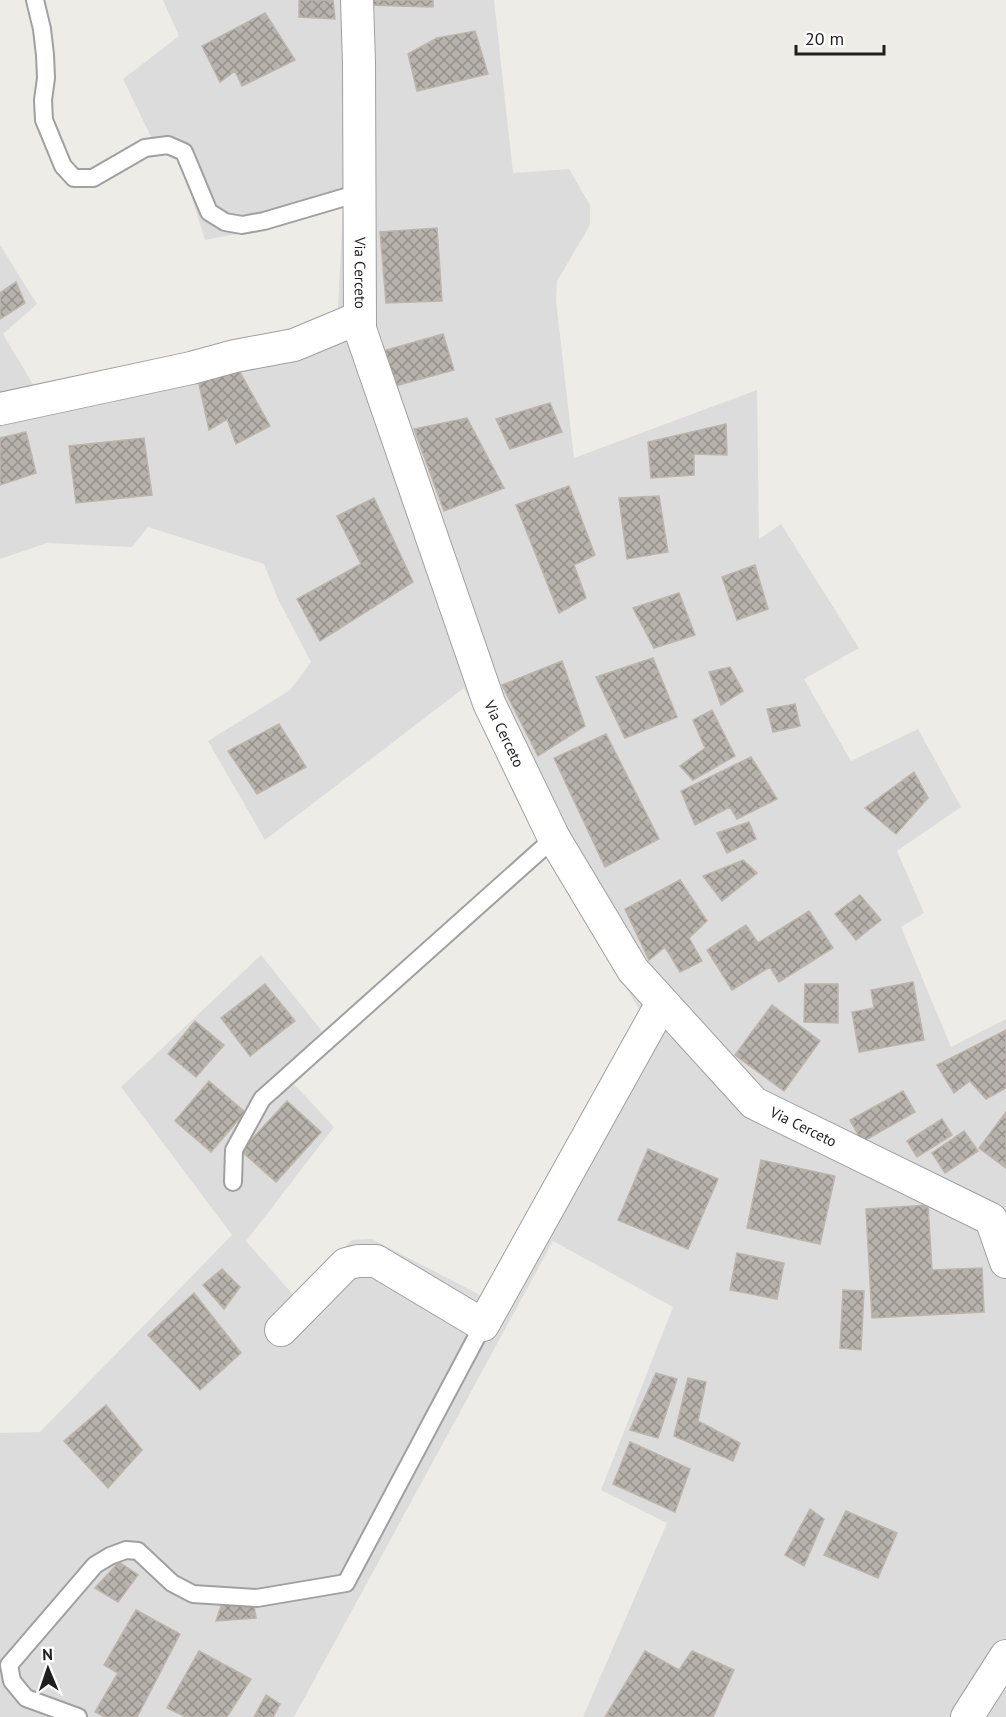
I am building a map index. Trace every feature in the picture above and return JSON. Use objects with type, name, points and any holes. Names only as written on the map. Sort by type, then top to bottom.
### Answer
[{"type":"street","name":"Via Cerceto","points":[[357,0],[360,329],[489,703],[554,838],[633,970],[754,1103],[999,1217],[1006,1262]]},
{"type":"street","points":[[0,409],[191,368],[235,356],[294,345],[359,318]]},
{"type":"street","points":[[281,1330],[346,1264],[358,1261],[376,1261],[483,1325],[663,1003]]},
{"type":"street","points":[[967,1717],[1006,1656]]},
{"type":"lane","points":[[35,0],[45,56],[44,120],[63,166],[74,178],[93,178],[146,148],[168,145],[184,152],[209,212],[225,222],[242,225],[264,221],[359,193]]},
{"type":"lane","points":[[233,1182],[234,1150],[262,1099],[554,838]]},
{"type":"lane","points":[[78,1717],[26,1698],[12,1682],[9,1665],[95,1565],[126,1550],[138,1551],[172,1583],[193,1594],[257,1598],[346,1583],[483,1325]]},
{"type":"shaded area","points":[[163,0],[494,0],[513,173],[569,169],[590,205],[590,225],[557,281],[556,301],[574,458],[757,390],[759,539],[781,524],[859,648],[804,679],[851,761],[918,729],[961,807],[897,851],[924,913],[901,927],[951,1047],[1006,1019],[1006,1717],[583,1717],[667,1523],[601,1490],[673,1307],[553,1241],[294,1717],[0,1717],[0,1433],[40,1432],[232,1235],[121,1087],[261,955],[333,1045],[294,1084],[334,1127],[246,1241],[295,1297],[352,1240],[372,1239],[482,1296],[642,1014],[539,831],[464,688],[265,840],[208,741],[290,690],[311,662],[278,599],[264,564],[148,527],[132,547],[47,543],[0,559],[0,245],[37,304],[3,334],[34,386],[216,350],[315,323],[338,308],[343,207],[205,240],[179,157],[157,149],[123,79],[179,36]]},
{"type":"building","points":[[299,0],[333,0],[335,19],[299,17]]},
{"type":"building","points":[[367,0],[433,0],[433,7],[367,5]]},
{"type":"building","points":[[265,13],[295,60],[242,86],[235,71],[220,82],[202,46]]},
{"type":"building","points":[[475,31],[488,74],[417,91],[408,54],[437,38]]},
{"type":"building","points":[[437,228],[442,301],[386,303],[380,232]]},
{"type":"building","points":[[16,282],[25,303],[0,319],[0,293]]},
{"type":"building","points":[[443,334],[454,370],[395,386],[383,351]]},
{"type":"building","points":[[237,367],[270,426],[236,444],[227,419],[209,430],[199,384]]},
{"type":"building","points":[[550,403],[562,432],[510,449],[496,419]]},
{"type":"building","points":[[467,418],[504,488],[444,511],[414,429]]},
{"type":"building","points":[[726,424],[727,455],[694,454],[694,475],[651,478],[648,442]]},
{"type":"building","points":[[26,432],[36,473],[0,485],[0,438]]},
{"type":"building","points":[[144,438],[152,495],[76,503],[69,446]]},
{"type":"building","points":[[569,486],[595,555],[574,565],[586,598],[559,613],[516,505]]},
{"type":"building","points":[[659,496],[668,552],[627,559],[619,498]]},
{"type":"building","points":[[374,498],[413,582],[320,641],[297,599],[361,564],[337,516]]},
{"type":"building","points":[[755,565],[768,609],[737,620],[722,577]]},
{"type":"building","points":[[679,593],[695,635],[654,648],[633,608]]},
{"type":"building","points":[[653,658],[677,717],[625,738],[596,677]]},
{"type":"building","points":[[562,661],[585,726],[538,756],[502,685]]},
{"type":"building","points":[[730,667],[743,691],[721,705],[709,672]]},
{"type":"building","points":[[795,704],[800,726],[773,732],[767,709]]},
{"type":"building","points":[[712,710],[735,756],[693,780],[680,766],[705,748],[693,720]]},
{"type":"building","points":[[279,724],[306,767],[257,794],[228,751]]},
{"type":"building","points":[[606,734],[659,839],[605,867],[554,758]]},
{"type":"building","points":[[751,757],[777,799],[737,819],[730,807],[695,825],[681,791]]},
{"type":"building","points":[[914,772],[928,798],[896,834],[865,808]]},
{"type":"building","points":[[749,822],[756,839],[727,853],[717,833]]},
{"type":"building","points":[[743,860],[757,873],[722,901],[703,876]]},
{"type":"building","points":[[680,880],[707,921],[689,938],[702,961],[680,972],[665,947],[649,960],[625,909]]},
{"type":"building","points":[[860,895],[881,920],[856,940],[835,914]]},
{"type":"building","points":[[809,911],[833,948],[779,982],[770,967],[732,990],[707,950],[746,925],[758,943]]},
{"type":"building","points":[[913,982],[924,1040],[859,1052],[852,1012],[874,1008],[871,990]]},
{"type":"building","points":[[265,984],[295,1021],[250,1056],[221,1018]]},
{"type":"building","points":[[805,984],[838,984],[838,1023],[804,1022]]},
{"type":"building","points":[[772,1005],[820,1041],[784,1091],[735,1055]]},
{"type":"building","points":[[195,1021],[224,1045],[196,1077],[168,1054]]},
{"type":"building","points":[[1006,1030],[1006,1088],[986,1099],[970,1081],[954,1093],[937,1065]]},
{"type":"building","points":[[209,1081],[245,1112],[211,1152],[175,1121]]},
{"type":"building","points":[[903,1091],[915,1112],[862,1142],[850,1120]]},
{"type":"building","points":[[287,1101],[321,1132],[276,1182],[241,1151]]},
{"type":"building","points":[[1006,1112],[1006,1168],[979,1148]]},
{"type":"building","points":[[942,1119],[952,1135],[917,1157],[907,1141]]},
{"type":"building","points":[[964,1131],[978,1151],[945,1173],[932,1153]]},
{"type":"building","points":[[648,1149],[718,1179],[688,1249],[618,1220]]},
{"type":"building","points":[[761,1160],[835,1176],[820,1244],[747,1228]]},
{"type":"building","points":[[928,1205],[932,1270],[982,1268],[984,1312],[872,1318],[866,1209]]},
{"type":"building","points":[[737,1253],[784,1263],[777,1299],[730,1290]]},
{"type":"building","points":[[222,1269],[240,1287],[224,1309],[203,1285]]},
{"type":"building","points":[[843,1290],[864,1291],[861,1350],[840,1348]]},
{"type":"building","points":[[194,1293],[241,1353],[200,1390],[148,1335]]},
{"type":"building","points":[[656,1373],[677,1379],[658,1438],[630,1430]]},
{"type":"building","points":[[688,1378],[706,1382],[698,1421],[740,1443],[733,1461],[674,1436]]},
{"type":"building","points":[[106,1405],[142,1450],[108,1488],[64,1441]]},
{"type":"building","points":[[630,1442],[690,1469],[675,1512],[613,1484]]},
{"type":"building","points":[[810,1509],[824,1519],[804,1566],[785,1555]]},
{"type":"building","points":[[846,1511],[897,1533],[878,1578],[824,1555]]},
{"type":"building","points":[[119,1562],[138,1575],[118,1602],[95,1588]]},
{"type":"building","points":[[222,1603],[254,1606],[256,1618],[216,1621]]},
{"type":"building","points":[[136,1610],[180,1634],[137,1717],[105,1717],[95,1712],[118,1673],[104,1665]]},
{"type":"building","points":[[199,1651],[251,1679],[227,1717],[186,1717],[167,1708]]},
{"type":"building","points":[[645,1651],[679,1670],[692,1651],[734,1670],[713,1717],[605,1717]]},
{"type":"building","points":[[266,1695],[280,1704],[273,1717],[254,1717]]}]
